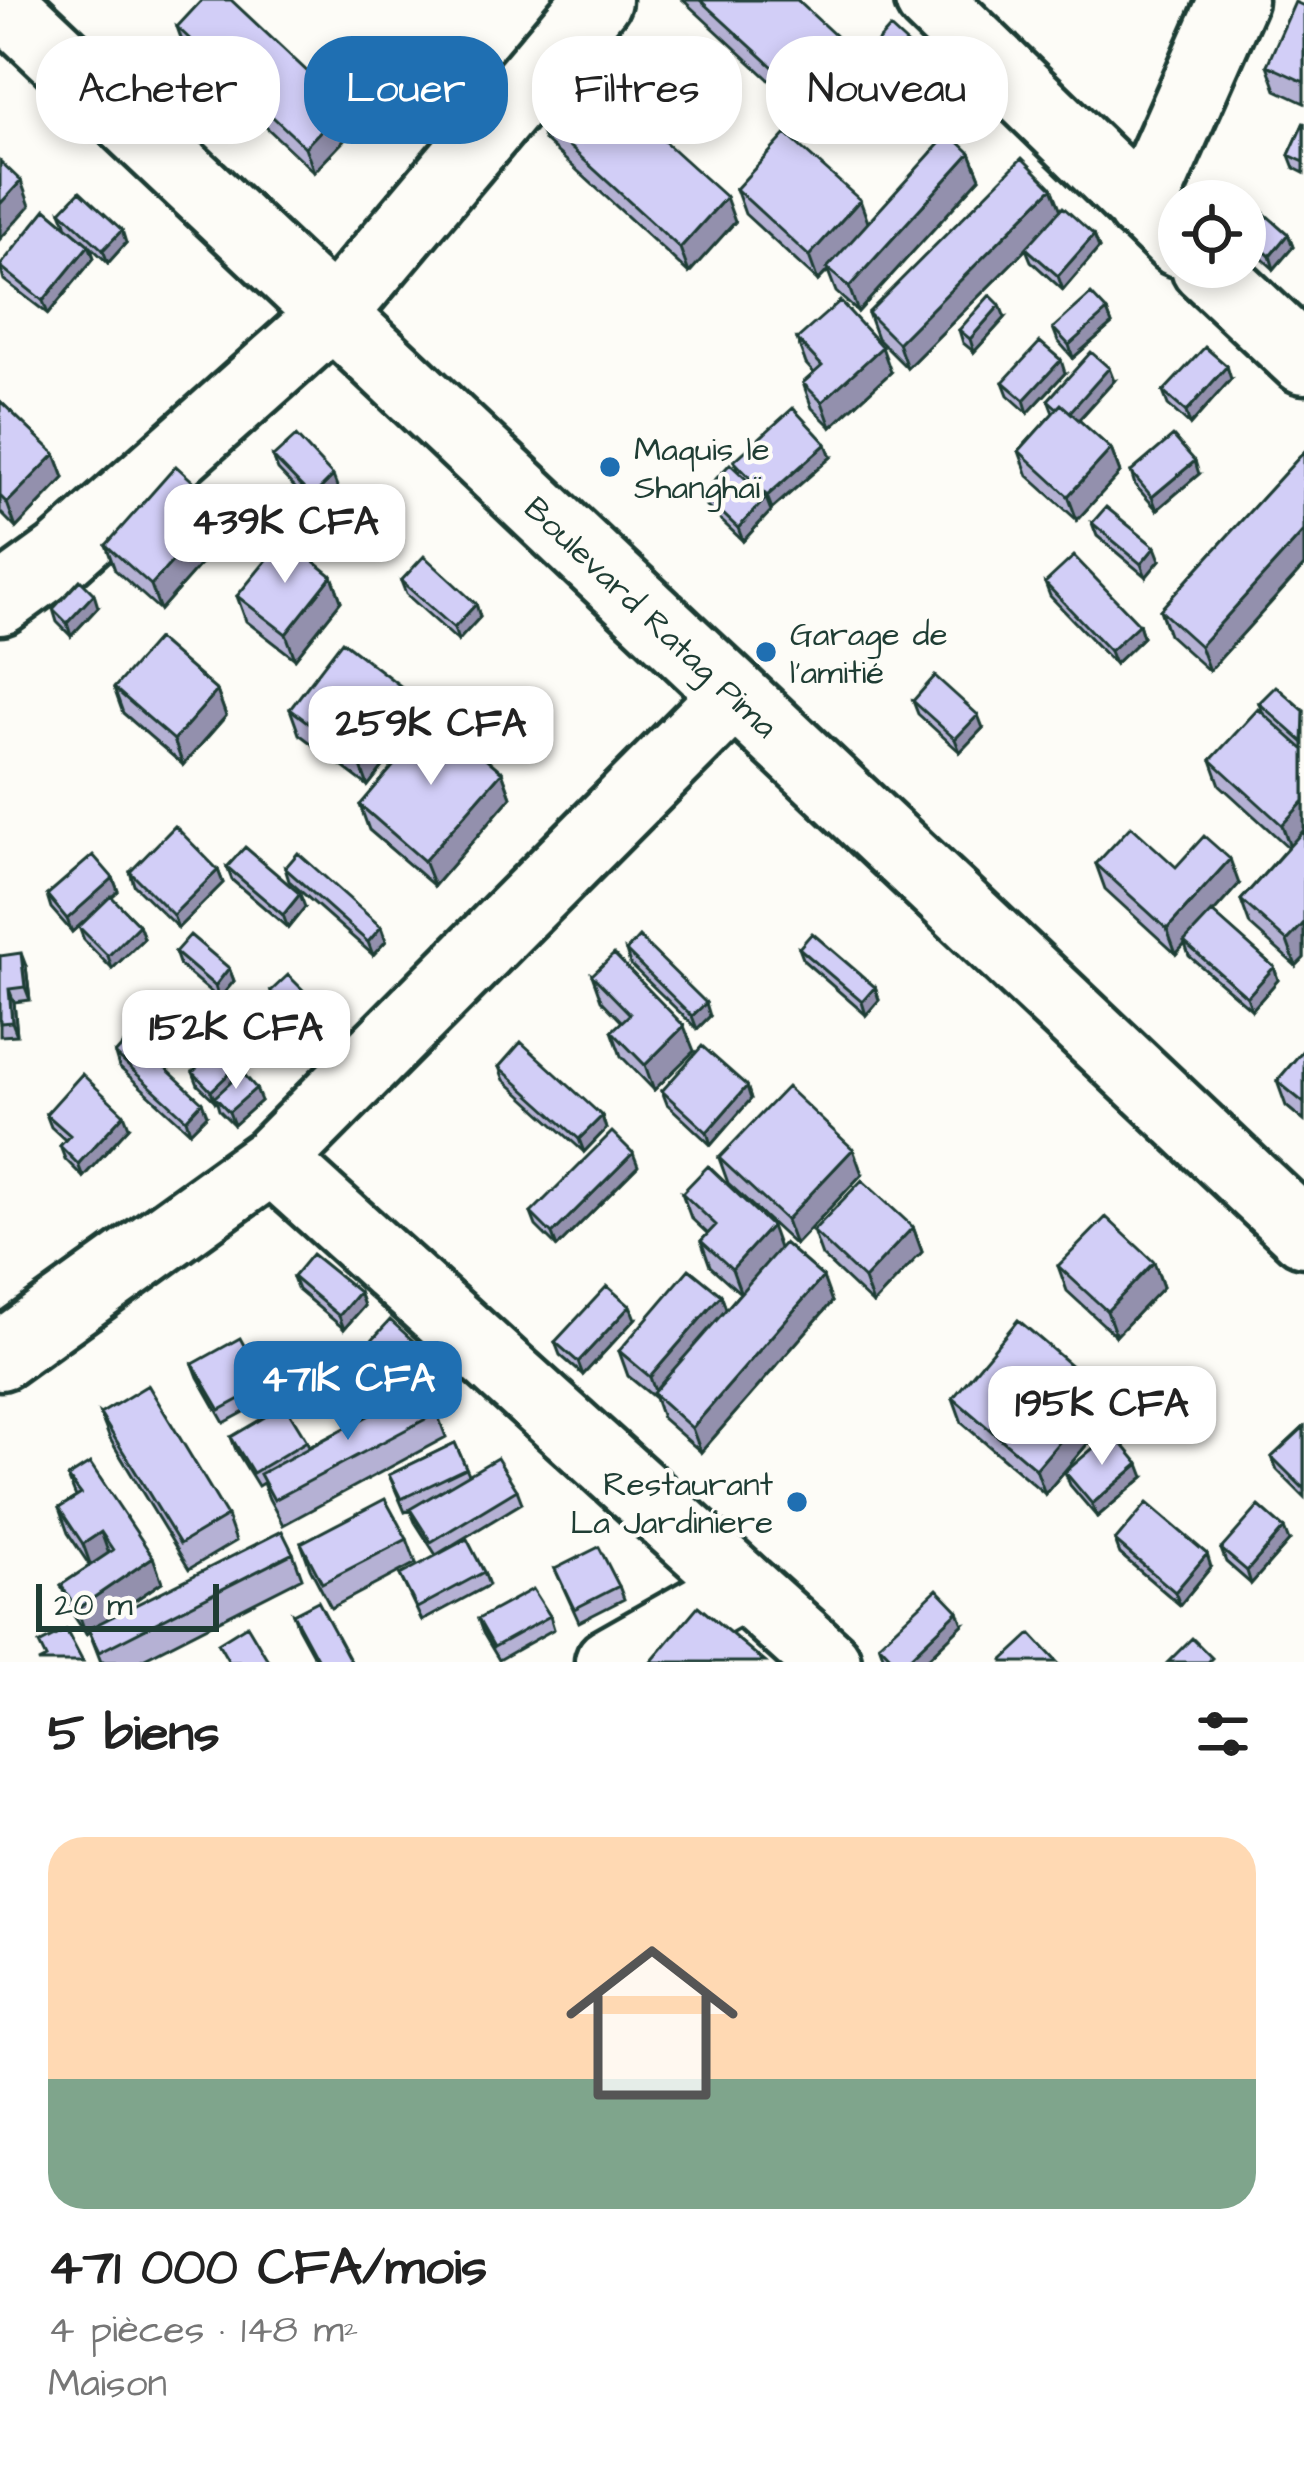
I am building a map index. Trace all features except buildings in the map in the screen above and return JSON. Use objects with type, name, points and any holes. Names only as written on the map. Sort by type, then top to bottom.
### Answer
[{"type":"street","name":"Boulevard Ratag Pima","points":[[0,0],[1304,1233]]},
{"type":"street","points":[[0,601],[62,556],[332,314],[597,0]]},
{"type":"street","points":[[928,0],[1158,223]]},
{"type":"street","points":[[1175,180],[1233,0]]},
{"type":"street","points":[[1227,288],[1304,360]]},
{"type":"street","points":[[0,1356],[272,1160],[734,694]]},
{"type":"street","points":[[272,1160],[827,1662]]},
{"type":"street","points":[[609,1662],[741,1587]]},
{"type":"place","name":"Maquis le Shanghaï","points":[[610,467]]},
{"type":"place","name":"Garage de l'amitié","points":[[766,652]]},
{"type":"place","name":"Restaurant La Jardiniere","points":[[797,1502]]}]
